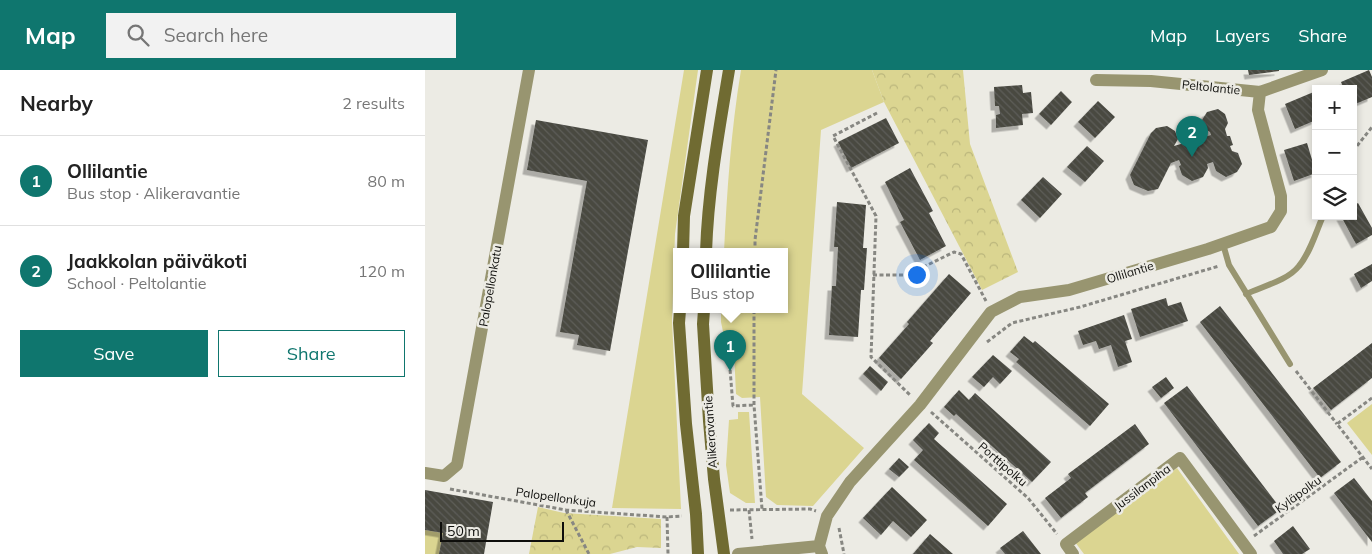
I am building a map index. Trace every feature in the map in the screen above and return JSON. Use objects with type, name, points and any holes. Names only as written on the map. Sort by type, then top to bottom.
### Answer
[{"type":"main road","points":[[683,248],[684,216],[707,70]]},
{"type":"main road","points":[[706,248],[707,218],[716,145],[729,70]]},
{"type":"main road","name":"Alikeravantie","points":[[680,313],[686,424],[696,514],[698,554]]},
{"type":"main road","name":"Alikeravantie","points":[[704,313],[709,421],[714,479],[724,554]]},
{"type":"street","name":"Palopellonkatu","points":[[425,473],[444,476],[457,465],[529,70]]},
{"type":"street","name":"Peltolantie","points":[[1096,80],[1151,81],[1260,92],[1307,73],[1322,70]]},
{"type":"street","name":"Ollilantie","points":[[821,550],[827,516],[850,482],[920,405],[991,312],[1020,297],[1069,290],[1271,228],[1281,211],[1281,196],[1257,110],[1260,92]]},
{"type":"street","name":"Jussilanpiha","points":[[1069,549],[1180,458],[1247,549]]},
{"type":"street","points":[[738,554],[821,550]]},
{"type":"lane","points":[[1246,294],[1285,277],[1299,267],[1307,254],[1321,220]]},
{"type":"lane","points":[[1223,244],[1229,265],[1290,364]]},
{"type":"path","points":[[755,248],[776,70]]},
{"type":"path","points":[[866,362],[871,357],[876,216],[833,136],[877,113]]},
{"type":"path","points":[[1357,146],[1372,127]]},
{"type":"path","points":[[873,275],[907,275],[954,252],[961,254],[991,312]]},
{"type":"path","points":[[983,346],[1012,323],[1080,307],[1213,267],[1229,265]]},
{"type":"path","points":[[754,313],[754,405],[762,509]]},
{"type":"path","points":[[729,357],[733,406],[754,405]]},
{"type":"path","name":"Porttipolku","points":[[871,357],[920,405],[931,412],[1028,498],[1069,549]]},
{"type":"path","points":[[1290,364],[1372,469]]},
{"type":"path","points":[[1337,424],[1372,398]]},
{"type":"path","points":[[931,412],[937,405]]},
{"type":"path","name":"Kyläpolku","points":[[1247,549],[1363,457]]},
{"type":"path","name":"Palopellonkuja","points":[[444,488],[566,510],[667,517],[668,554]]},
{"type":"path","points":[[753,552],[749,510],[810,509],[827,516],[839,526],[844,554]]},
{"type":"path","points":[[566,510],[589,554]]},
{"type":"green space","points":[[684,70],[698,70],[675,248],[673,248],[672,321],[681,509],[612,508]]},
{"type":"green space","points":[[741,70],[872,70],[884,102],[821,130],[802,394],[864,448],[813,506],[777,505],[766,497],[760,397],[742,398],[736,394],[734,351],[727,351],[721,322],[721,313],[788,313],[788,248],[724,248],[735,115]]},
{"type":"green space","points":[[872,70],[963,70],[970,144],[1018,272],[982,290],[884,102]]},
{"type":"green space","points":[[1372,404],[1372,455],[1347,423]]},
{"type":"green space","points":[[738,412],[749,412],[755,503],[746,503],[730,493],[726,465],[729,420],[738,419]]},
{"type":"green space","points":[[1177,468],[1239,554],[1084,554],[1075,542]]},
{"type":"green space","points":[[538,507],[564,513],[661,519],[661,548],[637,547],[610,554],[529,554]]},
{"type":"green space","points":[[425,530],[443,533],[439,554],[425,554]]},
{"type":"building","points":[[1248,70],[1279,70],[1279,71],[1249,75]]},
{"type":"building","points":[[1369,70],[1372,77],[1372,97],[1357,103],[1357,85],[1342,85],[1341,82]]},
{"type":"building","points":[[1022,85],[1023,93],[1031,92],[1033,113],[1022,114],[1023,125],[996,128],[996,115],[1000,114],[999,106],[995,106],[994,87]]},
{"type":"building","points":[[1061,91],[1072,102],[1051,125],[1039,114]]},
{"type":"building","points":[[1312,93],[1312,122],[1295,129],[1285,104]]},
{"type":"building","points":[[1098,101],[1115,117],[1095,138],[1078,122]]},
{"type":"building","points":[[1218,109],[1225,114],[1228,123],[1225,129],[1233,145],[1230,146],[1232,151],[1238,153],[1242,164],[1237,172],[1226,177],[1216,171],[1213,162],[1207,164],[1208,168],[1203,177],[1192,181],[1182,175],[1179,160],[1171,163],[1158,189],[1148,191],[1134,185],[1130,175],[1151,133],[1156,128],[1167,126],[1175,131],[1178,139],[1174,146],[1211,135],[1205,129],[1202,120],[1207,112]]},
{"type":"building","points":[[886,118],[899,143],[851,168],[838,142]]},
{"type":"building","points":[[536,120],[648,140],[610,351],[577,345],[579,335],[560,332],[587,181],[527,170]]},
{"type":"building","points":[[1307,143],[1312,160],[1312,174],[1294,181],[1284,150]]},
{"type":"building","points":[[1087,146],[1104,161],[1085,182],[1067,167]]},
{"type":"building","points":[[910,168],[933,211],[929,213],[946,246],[920,260],[900,222],[904,220],[885,182]]},
{"type":"building","points":[[1043,177],[1062,194],[1040,218],[1021,200]]},
{"type":"building","points":[[837,202],[866,205],[863,248],[867,248],[864,290],[861,290],[858,337],[829,335],[832,286],[836,286],[838,247],[834,247]]},
{"type":"building","points":[[1357,204],[1372,228],[1372,235],[1356,244],[1343,220],[1357,220]]},
{"type":"building","points":[[1372,264],[1372,281],[1361,288],[1354,274]]},
{"type":"building","points":[[949,274],[971,293],[930,341],[933,343],[901,379],[879,358],[909,324],[907,322]]},
{"type":"building","points":[[1166,298],[1168,306],[1181,302],[1188,321],[1140,337],[1131,309]]},
{"type":"building","points":[[1220,306],[1341,462],[1320,478],[1200,322]]},
{"type":"building","points":[[1124,315],[1132,339],[1125,341],[1132,362],[1118,367],[1111,345],[1099,349],[1096,341],[1083,345],[1078,331]]},
{"type":"building","points":[[1024,336],[1033,343],[1035,341],[1109,404],[1090,426],[1016,362],[1019,359],[1010,352]]},
{"type":"building","points":[[1372,343],[1372,378],[1331,410],[1313,388]]},
{"type":"building","points":[[993,355],[1012,371],[1000,384],[993,377],[984,387],[972,377]]},
{"type":"building","points":[[870,366],[888,382],[881,391],[863,374]]},
{"type":"building","points":[[1166,377],[1174,388],[1161,398],[1152,387]]},
{"type":"building","points":[[1187,386],[1281,509],[1258,526],[1164,403]]},
{"type":"building","points":[[959,390],[969,400],[975,393],[1051,462],[1032,482],[956,414],[954,416],[944,407]]},
{"type":"building","points":[[929,423],[939,433],[934,439],[1007,504],[988,526],[914,460],[923,450],[913,440]]},
{"type":"building","points":[[1135,424],[1149,444],[1085,493],[1088,497],[1061,518],[1045,498],[1071,478],[1068,474]]},
{"type":"building","points":[[899,458],[909,467],[899,477],[889,469]]},
{"type":"building","points":[[1354,478],[1372,501],[1372,542],[1334,493]]},
{"type":"building","points":[[892,487],[927,520],[911,537],[893,521],[881,535],[863,518]]},
{"type":"building","points":[[425,490],[493,502],[484,554],[439,554],[443,533],[425,530]]},
{"type":"building","points":[[1293,526],[1310,549],[1302,554],[1283,554],[1274,541]]},
{"type":"building","points":[[1023,531],[1041,554],[1005,554],[1000,548]]},
{"type":"building","points":[[930,534],[953,554],[913,554]]},
{"type":"place","name":"Jaakkolan päiväkoti","points":[[1192,157]]},
{"type":"place","name":"Ollilantie","points":[[730,371]]}]
